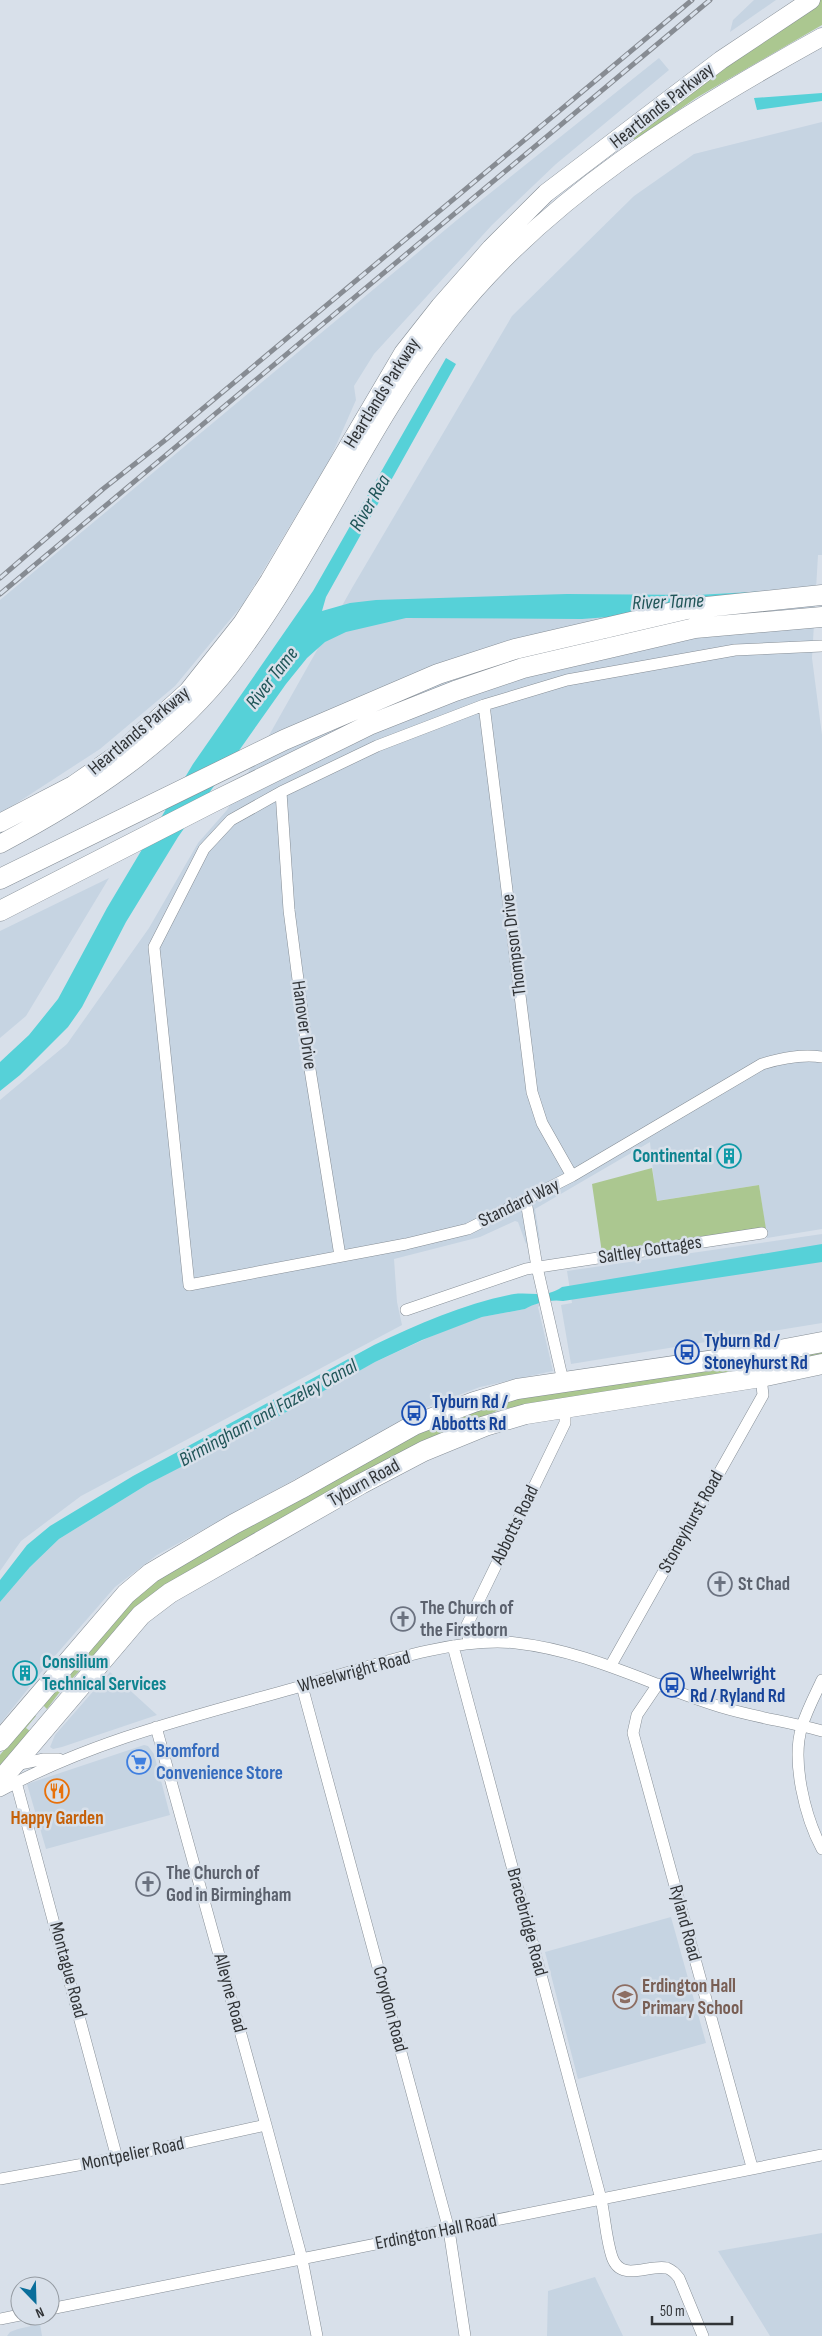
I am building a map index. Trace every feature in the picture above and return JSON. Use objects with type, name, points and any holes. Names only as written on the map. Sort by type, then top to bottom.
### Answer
[{"type":"highway","points":[[0,879],[284,740],[438,674],[515,649],[687,609],[822,595]]},
{"type":"highway","points":[[0,911],[210,803],[369,725],[455,692],[523,668],[695,628],[822,617]]},
{"type":"highway","name":"Tyburn Road","points":[[0,1741],[126,1594],[151,1573],[234,1524],[414,1425],[474,1402],[508,1392],[563,1381],[769,1352],[822,1342]]},
{"type":"highway","name":"Tyburn Road","points":[[7,1774],[36,1737],[141,1615],[170,1593],[241,1551],[424,1451],[485,1426],[526,1414],[761,1377],[822,1364]]},
{"type":"main road","name":"Heartlands Parkway","points":[[0,823],[73,786],[119,753],[188,691],[242,622],[269,582],[404,353],[440,306],[491,248],[546,193],[721,60],[811,0]]},
{"type":"main road","name":"Heartlands Parkway","points":[[0,844],[86,796],[127,767],[167,734],[231,665],[284,588],[414,369],[450,320],[516,246],[617,162],[748,78],[822,37]]},
{"type":"street","points":[[281,792],[377,746],[484,705],[567,680],[735,650],[822,646]]},
{"type":"street","name":"Thompson Drive","points":[[484,705],[532,1092],[542,1122],[572,1176]]},
{"type":"street","name":"Hanover Drive","points":[[281,792],[290,919],[308,1057],[340,1256]]},
{"type":"street","name":"Standard Way","points":[[281,792],[231,820],[204,849],[154,947],[190,1285],[468,1229],[572,1176],[762,1064],[785,1057],[822,1057]]},
{"type":"street","points":[[526,1201],[537,1267],[563,1381]]},
{"type":"street","name":"Saltley Cottages","points":[[406,1310],[537,1267],[762,1233]]},
{"type":"street","name":"Stoneyhurst Road","points":[[610,1665],[763,1395],[761,1377]]},
{"type":"street","name":"Abbotts Road","points":[[469,1643],[467,1625],[564,1423],[565,1408]]},
{"type":"street","name":"Wheelwright Road","points":[[7,1774],[63,1759],[156,1727],[302,1686],[469,1643],[513,1642],[543,1646],[610,1665],[722,1707],[822,1731]]},
{"type":"street","name":"Bracebridge Road","points":[[453,1646],[601,2199],[612,2258],[618,2267],[627,2272],[660,2268],[668,2268],[673,2272],[679,2278],[703,2336]]},
{"type":"street","points":[[822,1680],[802,1726],[798,1748],[798,1772],[812,1826],[822,1849]]},
{"type":"street","name":"Ryland Road","points":[[658,1684],[637,1715],[633,1734],[752,2167]]},
{"type":"street","name":"Croydon Road","points":[[302,1686],[449,2230],[465,2336]]},
{"type":"street","name":"Alleyne Road","points":[[156,1727],[302,2259],[318,2336]]},
{"type":"street","points":[[36,1737],[36,1747],[44,1759]]},
{"type":"street","name":"Wheelwright Road","points":[[0,1791],[7,1774],[44,1759],[63,1759]]},
{"type":"street","name":"Montague Road","points":[[7,1774],[117,2158]]},
{"type":"street","name":"Montpelier Road","points":[[0,2179],[117,2158],[266,2125]]},
{"type":"street","name":"Erdington Hall Road","points":[[60,2307],[449,2230],[752,2167],[822,2155]]},
{"type":"shaded area","points":[[754,0],[776,0],[730,32],[733,20]]},
{"type":"shaded area","points":[[659,58],[669,70],[556,164],[492,225],[374,354],[354,386],[356,400],[330,459],[243,604],[175,686],[100,749],[0,814],[0,600],[469,210]]},
{"type":"shaded area","points":[[822,122],[822,555],[818,555],[812,658],[822,735],[822,1229],[767,1238],[759,1185],[656,1201],[650,1142],[535,1209],[540,1240],[526,1244],[518,1222],[515,1221],[480,1237],[394,1259],[397,1302],[402,1325],[81,1496],[21,1541],[0,1571],[0,1100],[67,1044],[149,928],[198,843],[227,810],[352,588],[512,316],[634,196],[694,154]]},
{"type":"shaded area","points":[[109,878],[26,1016],[0,1038],[0,931]]},
{"type":"shaded area","points":[[822,1234],[822,1323],[571,1364],[561,1305],[572,1303],[567,1271]]},
{"type":"shaded area","points":[[546,1302],[538,1307],[553,1371],[480,1387],[427,1407],[157,1555],[115,1587],[47,1665],[0,1724],[0,1602],[30,1567],[59,1539],[148,1484],[375,1362],[443,1331],[482,1317],[525,1309],[531,1305]]},
{"type":"shaded area","points":[[110,1672],[157,1715],[62,1747],[53,1749],[50,1747],[55,1735]]},
{"type":"shaded area","points":[[144,1745],[148,1746],[154,1754],[170,1815],[46,1849],[27,1784]]},
{"type":"shaded area","name":"Erdington Hall Primary School","points":[[671,1917],[706,2043],[578,2079],[545,1952]]},
{"type":"shaded area","points":[[822,2233],[822,2336],[770,2336],[718,2251]]},
{"type":"shaded area","points":[[595,2277],[623,2336],[547,2336],[548,2291]]},
{"type":"shaded area","points":[[40,2326],[42,2336],[7,2336],[10,2332]]},
{"type":"green space","points":[[822,0],[822,25],[696,98],[635,140],[633,138],[776,28]]},
{"type":"green space","points":[[652,1168],[657,1201],[759,1185],[766,1229],[602,1253],[592,1184]]},
{"type":"green space","points":[[822,1350],[822,1360],[499,1410],[442,1434],[122,1624],[59,1693],[47,1709],[42,1704],[140,1589],[182,1560],[419,1431],[495,1400]]},
{"type":"green space","points":[[33,1714],[36,1716],[26,1728],[30,1731],[0,1765],[0,1755]]},
{"type":"water","points":[[822,93],[822,101],[757,110],[754,98]]},
{"type":"water","points":[[446,358],[456,364],[326,597],[322,611],[350,603],[376,600],[567,594],[697,595],[822,588],[769,605],[582,619],[406,618],[346,632],[325,642],[307,658],[286,684],[178,837],[126,922],[82,1007],[68,1027],[20,1075],[0,1091],[0,1062],[29,1035],[58,999],[107,908],[193,764],[313,591]]},
{"type":"water","name":"Birmingham and Fazeley Canal","points":[[822,1244],[822,1262],[563,1301],[543,1302],[525,1309],[482,1317],[422,1340],[375,1362],[263,1425],[148,1484],[59,1539],[30,1567],[0,1602],[0,1580],[27,1545],[50,1526],[133,1476],[374,1345],[408,1329],[478,1303],[514,1294],[544,1294],[562,1287]]},
{"type":"railway","points":[[0,578],[103,489],[164,441],[692,0]]},
{"type":"railway","points":[[0,594],[710,0]]},
{"type":"place","name":"Continental","points":[[729,1156]]},
{"type":"place","name":"Tyburn Rd / Stoneyhurst Rd","points":[[687,1352]]},
{"type":"place","name":"Tyburn Rd / Abbotts Rd","points":[[414,1413]]},
{"type":"place","name":"St Chad","points":[[720,1584]]},
{"type":"place","name":"The Church of the Firstborn","points":[[403,1619]]},
{"type":"place","name":"Consilium Technical Services","points":[[25,1673]]},
{"type":"place","name":"Wheelwright Rd / Ryland Rd","points":[[672,1685]]},
{"type":"place","name":"Bromford Convenience Store","points":[[139,1762]]},
{"type":"place","name":"Happy Garden","points":[[57,1791]]},
{"type":"place","name":"The Church of God in Birmingham","points":[[148,1884]]},
{"type":"place","name":"Erdington Hall Primary School","points":[[625,1997]]},
{"type":"water label","name":"River Rea","points":[[370,503]]},
{"type":"water label","name":"River Tame","points":[[668,602]]},
{"type":"water label","name":"River Tame","points":[[272,678]]}]
